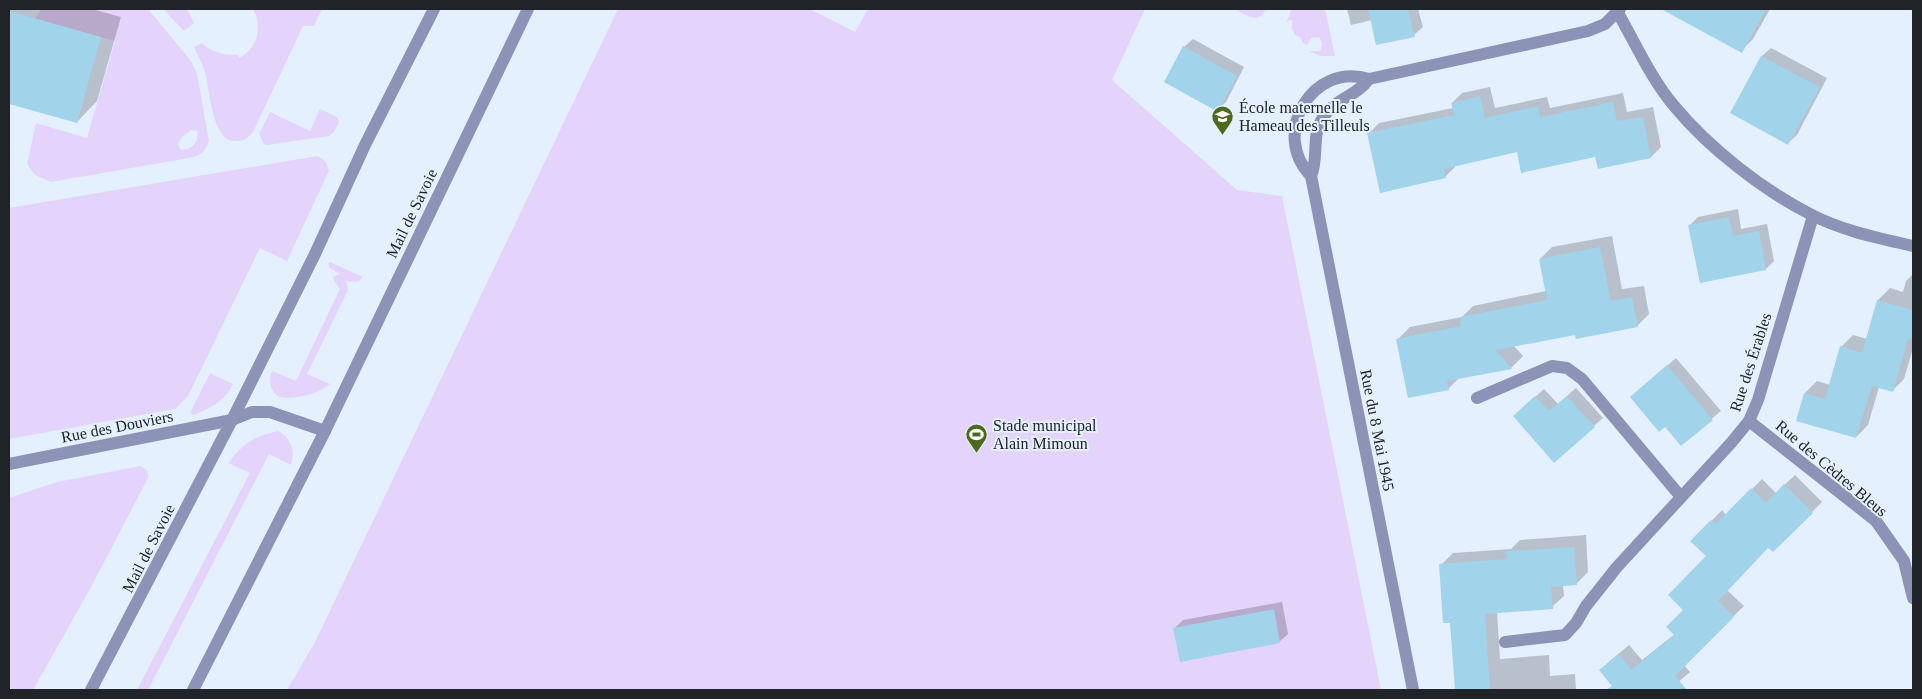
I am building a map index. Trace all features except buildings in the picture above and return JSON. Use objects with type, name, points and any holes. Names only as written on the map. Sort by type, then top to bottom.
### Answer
[{"type":"street","name":"Mail de Savoie","points":[[91,690],[232,420],[315,254],[365,145],[434,9]]},
{"type":"street","name":"Mail de Savoie","points":[[193,690],[325,431],[528,9]]},
{"type":"street","name":"Rue du 8 Mai 1945","points":[[1413,690],[1311,176],[1300,161],[1296,146],[1296,126],[1301,107],[1315,89],[1340,78],[1356,76],[1369,79],[1588,31],[1605,24],[1619,11]]},
{"type":"street","points":[[1619,11],[1652,75],[1674,107],[1708,142],[1773,193],[1813,216],[1856,232],[1913,246]]},
{"type":"street","name":"Rue du 8 Mai 1945","points":[[1311,176],[1315,166],[1315,138],[1321,121],[1332,106],[1358,90],[1369,79]]},
{"type":"street","name":"Rue des Érables","points":[[1505,642],[1565,635],[1576,623],[1586,606],[1616,567],[1749,421],[1758,400],[1813,216]]},
{"type":"street","points":[[1477,398],[1552,366],[1567,368],[1582,379],[1681,497]]},
{"type":"street","points":[[232,420],[252,412],[270,412],[325,431]]},
{"type":"street","name":"Rue des Douviers","points":[[9,464],[232,420]]},
{"type":"street","name":"Rue des Cèdres Bleus","points":[[1749,421],[1876,521],[1904,561],[1913,598]]},
{"type":"shaded area","points":[[41,9],[148,9],[191,61],[197,73],[209,142],[203,152],[195,157],[51,182],[35,175],[27,164],[36,123],[87,138],[115,41],[35,19]],"holes":[[[191,130],[197,131],[198,135],[194,145],[188,149],[180,149],[178,144],[182,137]]]},
{"type":"shaded area","points":[[163,9],[187,9],[194,23],[184,31]]},
{"type":"shaded area","points":[[253,9],[322,9],[314,26],[303,26],[253,132],[246,139],[236,141],[228,139],[222,134],[217,125],[205,72],[194,47],[202,43],[214,51],[238,55],[239,58],[251,49],[257,36],[258,23]]},
{"type":"shaded area","name":"Stade municipal Alain Mimoun","points":[[618,9],[810,9],[855,32],[868,9],[1145,9],[1112,80],[1237,190],[1282,196],[1381,690],[287,690],[315,642]]},
{"type":"shaded area","points":[[1235,9],[1266,9],[1260,17],[1252,18]]},
{"type":"shaded area","points":[[1292,9],[1325,9],[1335,56],[1320,56],[1309,51],[1320,51],[1321,40],[1319,37],[1311,38],[1307,45],[1303,43],[1300,37],[1295,35],[1292,29],[1292,20],[1286,23]]},
{"type":"shaded area","points":[[320,109],[337,117],[339,122],[334,132],[329,136],[264,144],[259,134],[270,112],[310,131]]},
{"type":"shaded area","points":[[317,156],[322,158],[329,171],[287,261],[260,248],[188,396],[175,409],[9,439],[9,208]]},
{"type":"shaded area","points":[[330,262],[363,277],[358,282],[346,281],[348,290],[307,374],[330,384],[319,391],[306,395],[292,398],[279,397],[271,386],[272,371],[296,381],[340,289],[333,279],[334,276],[340,274],[330,268],[328,264]]},
{"type":"shaded area","points":[[210,373],[233,384],[226,395],[217,403],[194,415],[190,413]]},
{"type":"shaded area","points":[[278,431],[283,434],[291,445],[293,454],[291,465],[269,454],[148,690],[137,690],[250,473],[228,463],[239,450],[255,438]]},
{"type":"shaded area","points":[[140,466],[147,470],[148,478],[90,589],[33,690],[9,690],[9,498],[57,482]]},
{"type":"place","name":"École maternelle le Hameau des Tilleuls","points":[[1223,135]]},
{"type":"place","name":"Stade municipal Alain Mimoun","points":[[977,453]]}]
